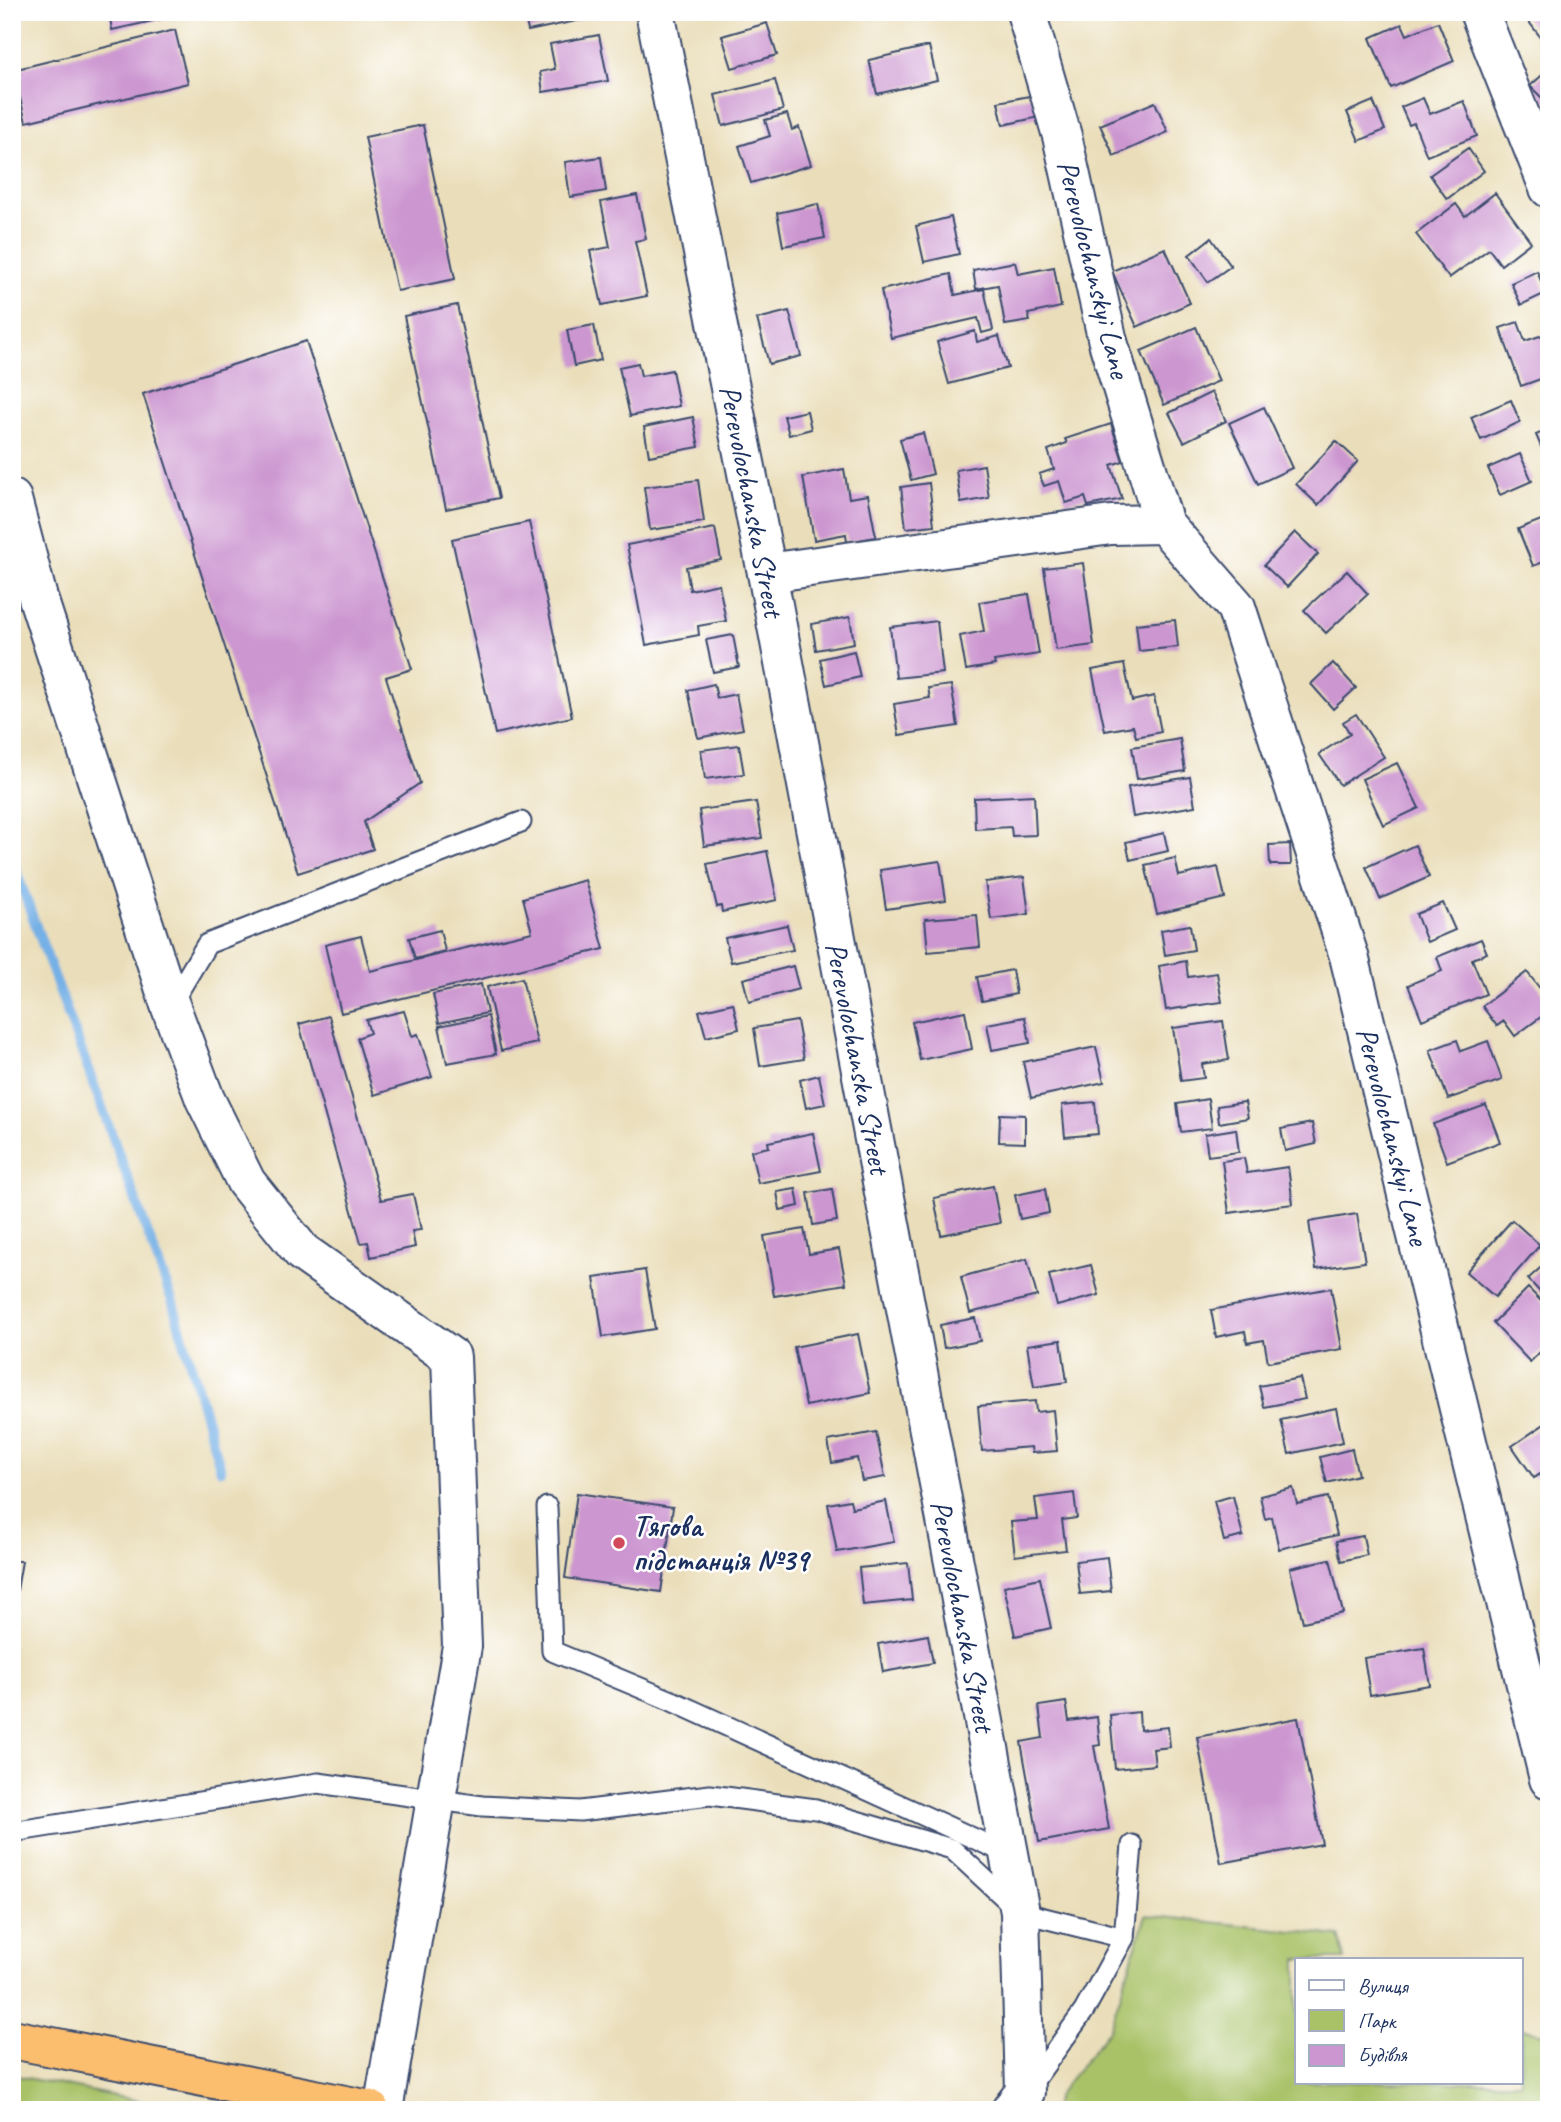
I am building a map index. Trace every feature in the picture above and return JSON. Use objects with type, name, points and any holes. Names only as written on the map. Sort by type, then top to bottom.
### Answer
[{"type":"highway","points":[[12,2039],[370,2110]]},
{"type":"street","name":"Perevolochanska Street","points":[[655,12],[767,573],[1020,1912],[1017,2105]]},
{"type":"street","name":"Perevolochanskyi Lane","points":[[1026,12],[1062,135],[1108,342],[1164,524],[1236,607],[1349,956],[1549,1779]]},
{"type":"street","points":[[1479,12],[1549,188]]},
{"type":"street","points":[[12,499],[38,598],[170,1005],[205,1099],[246,1182],[302,1252],[452,1357],[462,1646],[383,2110]]},
{"type":"street","points":[[767,573],[1111,525],[1164,524]]},
{"type":"lane","points":[[170,1005],[207,944],[521,822]]},
{"type":"lane","points":[[547,1507],[552,1651],[672,1701],[1008,1854]]},
{"type":"lane","points":[[12,1832],[318,1783],[436,1797],[482,1806],[580,1811],[710,1795],[816,1809],[952,1849],[1020,1912],[1124,1938]]},
{"type":"lane","points":[[1017,2105],[1084,2011],[1124,1938],[1132,1845]]},
{"type":"green space","points":[[1146,1915],[1339,1936],[1345,1958],[1295,1958],[1295,2084],[1522,2084],[1522,2029],[1549,2035],[1549,2110],[1053,2110],[1057,2096],[1109,2030]]},
{"type":"green space","points":[[12,2075],[183,2110],[12,2110]]},
{"type":"building","points":[[109,12],[161,12],[162,19],[112,30]]},
{"type":"building","points":[[524,12],[579,12],[581,20],[528,31]]},
{"type":"building","points":[[1549,12],[1549,40],[1545,43],[1523,14]]},
{"type":"building","points":[[1438,22],[1454,61],[1391,88],[1370,38],[1402,24],[1407,35]]},
{"type":"building","points":[[767,23],[777,55],[732,68],[722,36]]},
{"type":"building","points":[[175,30],[188,83],[26,122],[13,70]]},
{"type":"building","points":[[599,35],[608,81],[543,92],[540,72],[555,69],[550,44]]},
{"type":"building","points":[[929,46],[937,80],[877,94],[869,60]]},
{"type":"building","points":[[1549,69],[1549,105],[1530,86]]},
{"type":"building","points":[[775,80],[783,110],[723,126],[715,95]]},
{"type":"building","points":[[1035,95],[1039,117],[1003,125],[998,102]]},
{"type":"building","points":[[1423,98],[1430,114],[1464,101],[1477,136],[1427,156],[1414,123],[1409,125],[1401,107]]},
{"type":"building","points":[[1373,101],[1385,130],[1359,141],[1347,112]]},
{"type":"building","points":[[1155,102],[1168,132],[1114,156],[1100,125]]},
{"type":"building","points":[[787,114],[792,130],[799,127],[811,165],[751,183],[739,146],[770,136],[765,120]]},
{"type":"building","points":[[423,125],[455,279],[397,291],[365,137]]},
{"type":"building","points":[[1468,148],[1484,171],[1447,199],[1430,175]]},
{"type":"building","points":[[601,157],[606,191],[570,197],[565,162]]},
{"type":"building","points":[[1495,193],[1531,242],[1501,265],[1489,249],[1449,278],[1416,234],[1456,204],[1465,216]]},
{"type":"building","points":[[637,195],[646,239],[635,241],[647,296],[602,305],[590,251],[610,247],[601,202]]},
{"type":"building","points":[[818,204],[825,238],[783,246],[777,213]]},
{"type":"building","points":[[951,217],[959,254],[924,262],[916,226]]},
{"type":"building","points":[[1211,238],[1231,266],[1208,282],[1189,255]]},
{"type":"building","points":[[1165,248],[1190,303],[1137,327],[1112,271]]},
{"type":"building","points":[[1015,262],[1018,274],[1054,267],[1061,307],[1028,314],[1030,321],[1005,325],[998,285],[976,289],[973,270]]},
{"type":"building","points":[[1537,271],[1546,293],[1521,305],[1511,283]]},
{"type":"building","points":[[951,274],[955,295],[984,289],[993,330],[982,333],[978,318],[891,338],[881,290]]},
{"type":"building","points":[[457,305],[499,498],[446,509],[404,316]]},
{"type":"building","points":[[789,311],[801,356],[769,364],[757,319]]},
{"type":"building","points":[[1518,322],[1525,341],[1549,333],[1549,376],[1521,386],[1500,328]]},
{"type":"building","points":[[594,325],[601,360],[574,366],[567,330]]},
{"type":"building","points":[[1196,327],[1219,381],[1164,405],[1141,351]]},
{"type":"building","points":[[975,331],[977,342],[999,336],[1008,368],[949,384],[937,342]]},
{"type":"building","points":[[306,341],[412,669],[386,677],[420,783],[364,822],[373,849],[298,873],[143,394]]},
{"type":"building","points":[[638,363],[641,376],[672,370],[679,406],[630,416],[619,367]]},
{"type":"building","points":[[1212,392],[1226,421],[1184,442],[1169,413]]},
{"type":"building","points":[[1511,400],[1520,422],[1481,440],[1471,417]]},
{"type":"building","points":[[1264,407],[1292,468],[1258,484],[1229,423]]},
{"type":"building","points":[[807,411],[811,429],[789,435],[784,416]]},
{"type":"building","points":[[693,417],[699,447],[649,456],[644,427]]},
{"type":"building","points":[[1111,424],[1123,461],[1111,465],[1122,499],[1088,506],[1085,497],[1066,503],[1059,481],[1044,486],[1039,474],[1054,469],[1048,450],[1067,443],[1065,439]]},
{"type":"building","points":[[1549,429],[1549,465],[1536,435]]},
{"type":"building","points":[[923,433],[933,474],[911,480],[900,439]]},
{"type":"building","points":[[1336,441],[1358,461],[1318,505],[1296,484]]},
{"type":"building","points":[[1520,454],[1532,481],[1500,495],[1488,468]]},
{"type":"building","points":[[984,465],[989,498],[961,503],[956,470]]},
{"type":"building","points":[[844,469],[849,498],[868,495],[876,537],[847,542],[846,534],[814,540],[803,477]]},
{"type":"building","points":[[698,480],[704,522],[650,530],[644,487]]},
{"type":"building","points":[[929,483],[934,525],[906,528],[901,487]]},
{"type":"building","points":[[1549,517],[1549,560],[1533,566],[1518,529]]},
{"type":"building","points":[[529,522],[572,717],[495,734],[452,539]]},
{"type":"building","points":[[715,528],[721,560],[686,567],[690,590],[719,584],[726,621],[698,626],[699,635],[646,645],[627,545]]},
{"type":"building","points":[[1295,532],[1318,554],[1287,587],[1264,565]]},
{"type":"building","points":[[1083,563],[1094,645],[1056,650],[1044,568]]},
{"type":"building","points":[[1347,571],[1368,594],[1326,633],[1304,610]]},
{"type":"building","points":[[1029,594],[1039,654],[994,661],[995,665],[966,670],[960,636],[984,631],[979,602]]},
{"type":"building","points":[[850,617],[854,643],[816,650],[812,624]]},
{"type":"building","points":[[1175,620],[1178,647],[1139,651],[1136,624]]},
{"type":"building","points":[[937,621],[943,673],[896,678],[890,627]]},
{"type":"building","points":[[733,635],[739,667],[713,672],[706,640]]},
{"type":"building","points":[[854,651],[860,677],[826,685],[820,659]]},
{"type":"building","points":[[1333,663],[1356,688],[1333,709],[1311,684]]},
{"type":"building","points":[[1124,664],[1132,701],[1154,696],[1161,732],[1136,737],[1133,726],[1105,731],[1092,670]]},
{"type":"building","points":[[714,684],[717,698],[736,694],[743,729],[698,738],[688,690]]},
{"type":"building","points":[[951,685],[958,726],[899,735],[894,704],[930,698],[928,688]]},
{"type":"building","points":[[1356,714],[1384,757],[1340,785],[1319,754],[1350,734],[1343,722]]},
{"type":"building","points":[[1180,739],[1185,771],[1137,779],[1132,747]]},
{"type":"building","points":[[739,745],[744,774],[705,779],[701,750]]},
{"type":"building","points":[[1397,763],[1419,808],[1383,825],[1362,779]]},
{"type":"building","points":[[1190,777],[1195,806],[1133,817],[1128,787]]},
{"type":"building","points":[[1034,795],[1036,835],[1012,836],[1011,827],[975,829],[974,798]]},
{"type":"building","points":[[756,802],[762,838],[704,846],[699,810]]},
{"type":"building","points":[[1164,833],[1168,851],[1130,860],[1126,842]]},
{"type":"building","points":[[1290,844],[1291,865],[1270,865],[1269,845]]},
{"type":"building","points":[[1415,845],[1429,877],[1380,899],[1366,867]]},
{"type":"building","points":[[767,851],[777,900],[722,912],[721,906],[717,907],[707,864]]},
{"type":"building","points":[[1175,858],[1179,876],[1218,867],[1225,898],[1157,914],[1145,865]]},
{"type":"building","points":[[940,861],[946,900],[886,909],[880,870]]},
{"type":"building","points":[[1024,877],[1029,914],[991,919],[985,882]]},
{"type":"building","points":[[585,880],[604,949],[341,1013],[325,945],[361,936],[370,971],[532,932],[523,898]]},
{"type":"building","points":[[1443,903],[1455,930],[1427,942],[1416,914]]},
{"type":"building","points":[[977,915],[980,947],[928,952],[925,919]]},
{"type":"building","points":[[787,925],[793,950],[731,962],[725,938]]},
{"type":"building","points":[[1190,925],[1194,950],[1165,955],[1161,930]]},
{"type":"building","points":[[440,930],[445,951],[415,959],[409,938]]},
{"type":"building","points":[[1481,939],[1487,953],[1472,959],[1486,994],[1422,1020],[1408,985],[1442,971],[1437,957]]},
{"type":"building","points":[[1186,961],[1188,977],[1217,973],[1222,1002],[1166,1010],[1159,966]]},
{"type":"building","points":[[793,966],[799,989],[749,1002],[743,979]]},
{"type":"building","points":[[1012,970],[1016,994],[982,1001],[977,977]]},
{"type":"building","points":[[1527,972],[1549,1000],[1549,1011],[1515,1036],[1504,1021],[1497,1026],[1482,1006]]},
{"type":"building","points":[[522,978],[537,1043],[501,1051],[487,987]]},
{"type":"building","points":[[481,984],[487,1013],[439,1023],[433,994]]},
{"type":"building","points":[[733,1003],[739,1029],[706,1037],[699,1011]]},
{"type":"building","points":[[404,1011],[412,1036],[418,1034],[432,1077],[374,1095],[357,1038],[370,1033],[366,1020]]},
{"type":"building","points":[[965,1011],[972,1049],[920,1060],[912,1022]]},
{"type":"building","points":[[329,1016],[381,1200],[413,1194],[421,1230],[412,1231],[415,1247],[371,1257],[368,1242],[361,1243],[299,1024]]},
{"type":"building","points":[[488,1016],[496,1054],[447,1063],[439,1026]]},
{"type":"building","points":[[1025,1017],[1030,1043],[992,1050],[987,1024]]},
{"type":"building","points":[[797,1021],[804,1059],[760,1066],[754,1028]]},
{"type":"building","points":[[1223,1021],[1229,1060],[1202,1064],[1204,1078],[1181,1081],[1173,1028]]},
{"type":"building","points":[[1457,1040],[1461,1051],[1488,1041],[1502,1080],[1448,1099],[1430,1050]]},
{"type":"building","points":[[1096,1047],[1104,1082],[1031,1098],[1023,1062]]},
{"type":"building","points":[[819,1075],[825,1104],[806,1108],[800,1080]]},
{"type":"building","points":[[1208,1099],[1212,1128],[1181,1132],[1177,1104]]},
{"type":"building","points":[[1095,1102],[1098,1134],[1065,1137],[1062,1105]]},
{"type":"building","points":[[1245,1102],[1248,1118],[1219,1123],[1217,1106]]},
{"type":"building","points":[[1486,1105],[1500,1142],[1447,1162],[1433,1124]]},
{"type":"building","points":[[1000,1114],[1025,1115],[1025,1143],[999,1142]]},
{"type":"building","points":[[1312,1123],[1316,1144],[1285,1151],[1281,1129]]},
{"type":"building","points":[[1236,1129],[1239,1152],[1208,1156],[1205,1134]]},
{"type":"building","points":[[813,1133],[821,1171],[758,1183],[751,1151],[769,1147],[768,1142]]},
{"type":"building","points":[[1244,1158],[1247,1173],[1288,1167],[1293,1204],[1229,1213],[1222,1161]]},
{"type":"building","points":[[993,1186],[1000,1223],[941,1235],[934,1198]]},
{"type":"building","points":[[796,1189],[799,1206],[780,1210],[777,1192]]},
{"type":"building","points":[[832,1189],[837,1221],[813,1225],[808,1193]]},
{"type":"building","points":[[1045,1189],[1049,1213],[1020,1219],[1015,1195]]},
{"type":"building","points":[[1357,1214],[1365,1262],[1316,1269],[1309,1222]]},
{"type":"building","points":[[1512,1220],[1540,1245],[1495,1297],[1466,1272]]},
{"type":"building","points":[[804,1229],[809,1254],[839,1249],[846,1284],[774,1296],[764,1236]]},
{"type":"building","points":[[1027,1259],[1037,1296],[970,1313],[961,1277]]},
{"type":"building","points":[[1549,1260],[1549,1302],[1528,1279]]},
{"type":"building","points":[[1091,1265],[1099,1295],[1057,1306],[1049,1275]]},
{"type":"building","points":[[645,1270],[655,1329],[603,1337],[594,1278]]},
{"type":"building","points":[[1331,1288],[1342,1349],[1268,1362],[1264,1340],[1247,1343],[1245,1331],[1216,1337],[1211,1310]]},
{"type":"building","points":[[1528,1288],[1549,1309],[1549,1343],[1530,1362],[1493,1323]]},
{"type":"building","points":[[975,1318],[980,1341],[944,1348],[940,1325]]},
{"type":"building","points":[[858,1334],[870,1393],[806,1406],[794,1347]]},
{"type":"building","points":[[1061,1340],[1067,1382],[1034,1387],[1027,1345]]},
{"type":"building","points":[[1300,1378],[1305,1399],[1264,1407],[1259,1386]]},
{"type":"building","points":[[1035,1401],[1036,1412],[1053,1410],[1057,1451],[1032,1453],[1031,1447],[982,1451],[978,1406]]},
{"type":"building","points":[[1336,1408],[1343,1442],[1289,1454],[1281,1420]]},
{"type":"building","points":[[1549,1421],[1549,1468],[1534,1478],[1512,1446]]},
{"type":"building","points":[[876,1432],[885,1477],[862,1481],[857,1458],[832,1463],[828,1441]]},
{"type":"building","points":[[1352,1449],[1358,1475],[1327,1483],[1320,1457]]},
{"type":"building","points":[[1293,1488],[1297,1504],[1328,1497],[1337,1535],[1279,1549],[1272,1517],[1265,1519],[1260,1496]]},
{"type":"building","name":"Тягова пiдстанцiя №39","points":[[577,1493],[673,1507],[661,1592],[565,1578]]},
{"type":"building","points":[[1074,1493],[1077,1518],[1062,1520],[1066,1550],[1015,1556],[1011,1522],[1038,1520],[1035,1498]]},
{"type":"building","points":[[1233,1496],[1243,1536],[1224,1541],[1214,1501]]},
{"type":"building","points":[[850,1500],[852,1508],[886,1501],[894,1542],[837,1552],[828,1504]]},
{"type":"building","points":[[1363,1536],[1367,1555],[1341,1561],[1336,1541]]},
{"type":"building","points":[[1107,1557],[1111,1591],[1080,1594],[1076,1561]]},
{"type":"building","points":[[1330,1559],[1343,1613],[1303,1622],[1290,1568]]},
{"type":"building","points":[[12,1561],[22,1561],[14,1608],[12,1608]]},
{"type":"building","points":[[908,1563],[912,1600],[863,1605],[859,1568]]},
{"type":"building","points":[[1040,1578],[1051,1628],[1015,1636],[1004,1586]]},
{"type":"building","points":[[928,1635],[933,1663],[883,1672],[878,1644]]},
{"type":"building","points":[[1424,1648],[1430,1685],[1370,1695],[1364,1658]]},
{"type":"building","points":[[1066,1702],[1069,1721],[1097,1717],[1100,1745],[1094,1746],[1109,1829],[1039,1842],[1021,1742],[1043,1738],[1039,1706]]},
{"type":"building","points":[[1139,1712],[1140,1730],[1168,1727],[1170,1747],[1153,1749],[1155,1765],[1115,1769],[1110,1715]]},
{"type":"building","points":[[1298,1718],[1322,1844],[1221,1863],[1197,1737]]},
{"type":"waterway","points":[[12,860],[173,1303],[221,1470]]},
{"type":"tram line","points":[[12,2107],[25,2110]]},
{"type":"place","name":"Тягова пiдстанцiя №39","points":[[619,1543]]}]
